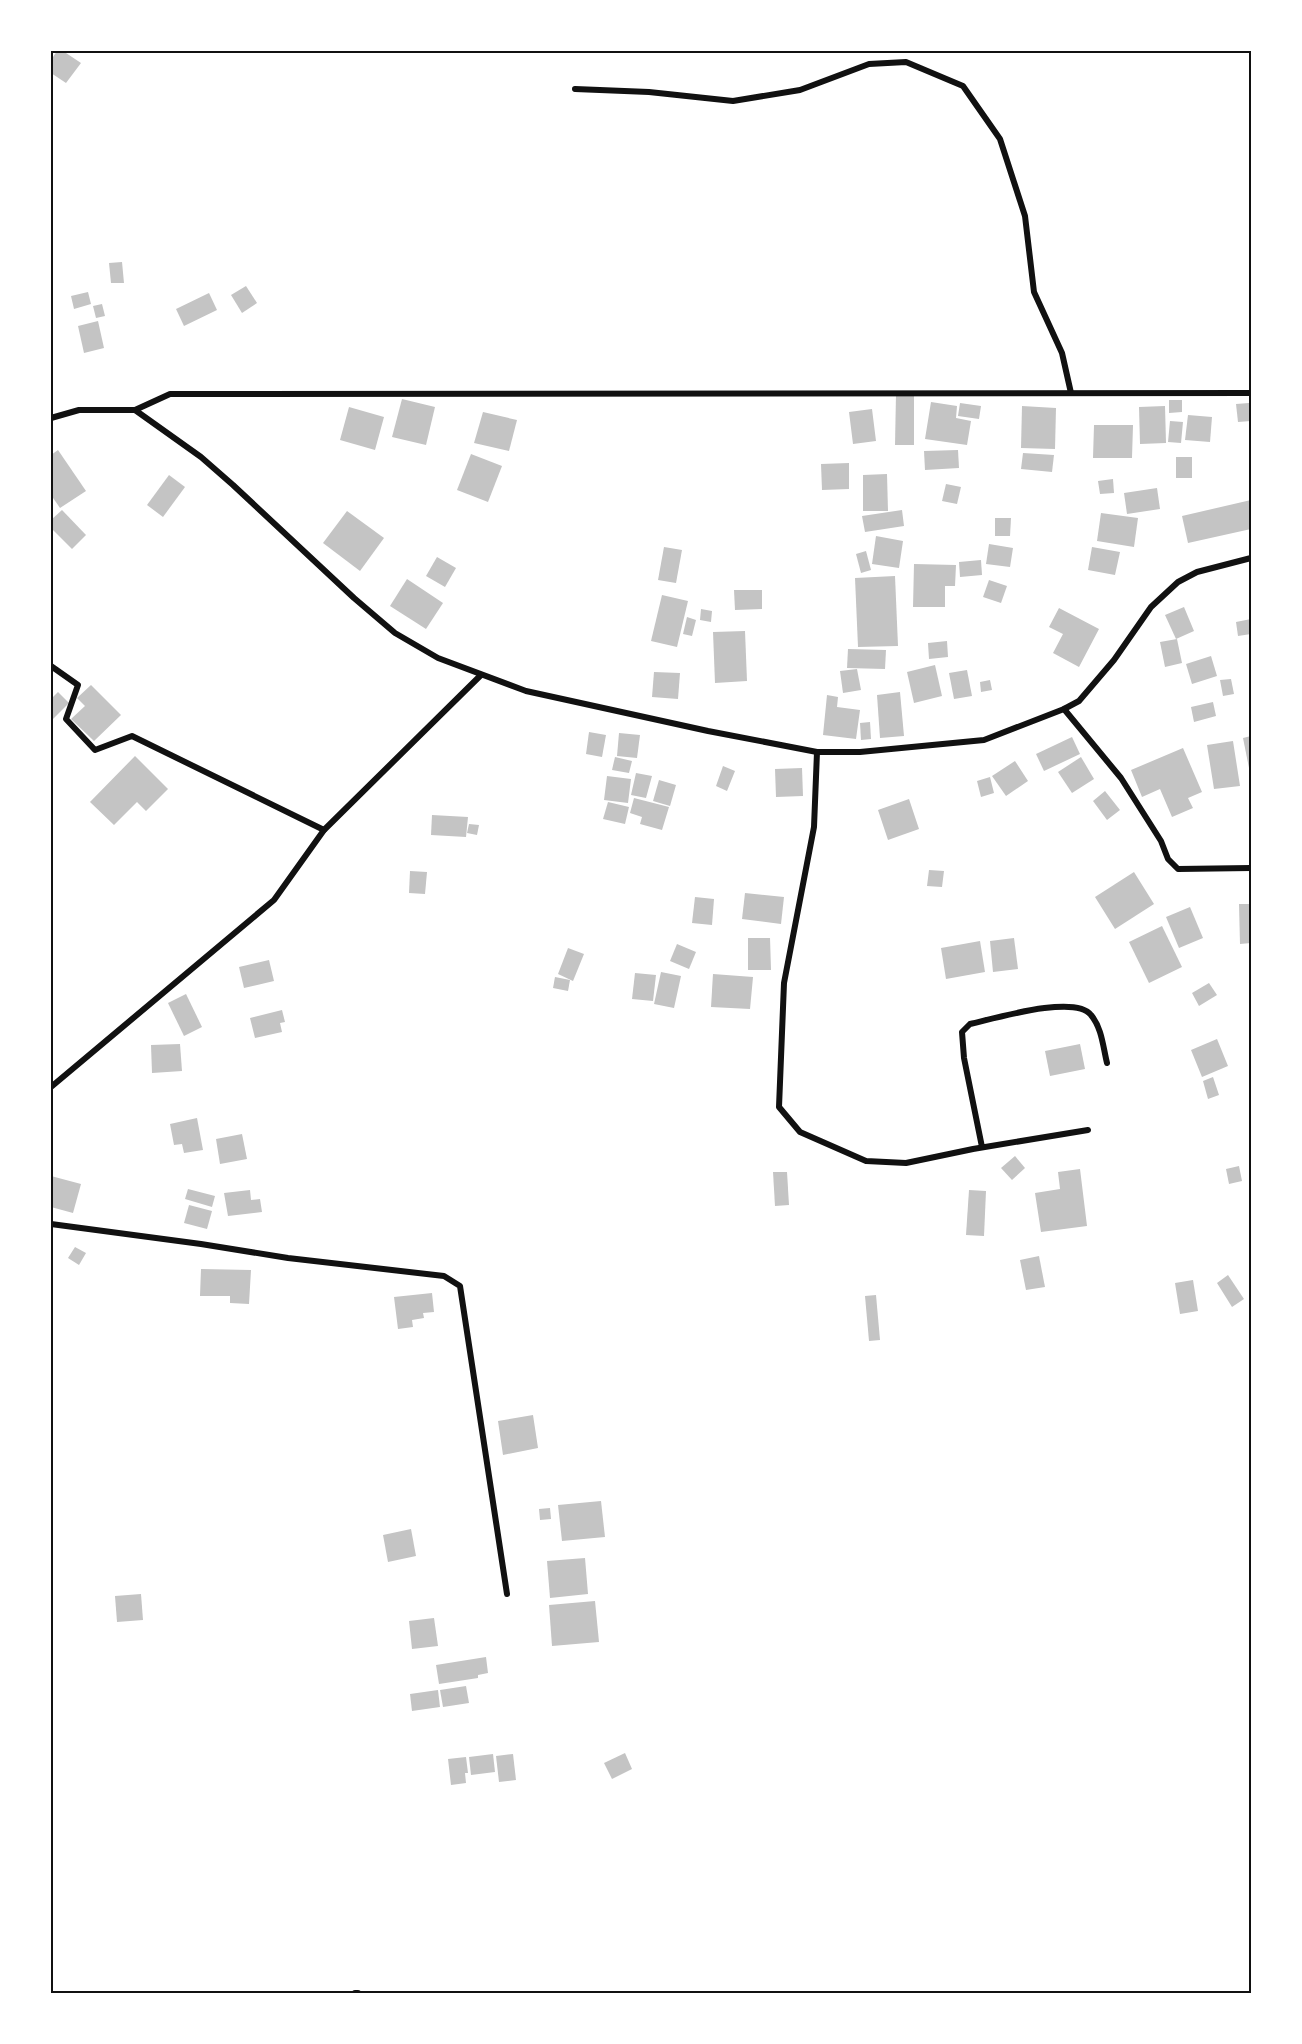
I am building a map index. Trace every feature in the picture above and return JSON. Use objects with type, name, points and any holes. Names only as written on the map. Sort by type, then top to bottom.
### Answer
[{"type":"street","points":[[575,88],[733,100],[800,90],[869,64],[906,62],[963,86],[1000,139],[1025,216],[1034,292],[1062,353],[1071,393]]},
{"type":"street","points":[[51,418],[79,410],[135,410],[170,394],[1251,393]]},
{"type":"street","points":[[135,410],[201,458],[233,485],[354,598],[395,633],[438,658],[526,691],[817,752],[860,752],[984,740],[1064,709],[1079,701],[1114,660],[1151,607],[1178,582],[1197,572],[1251,558]]},
{"type":"street","points":[[51,666],[78,685],[66,719],[95,750],[132,736],[324,831]]},
{"type":"street","points":[[51,1087],[274,900],[324,831],[481,675]]},
{"type":"street","points":[[1064,709],[1121,778],[1161,841],[1168,859],[1178,869],[1251,868]]},
{"type":"street","points":[[817,752],[814,827],[784,983],[779,1107],[800,1132],[866,1161],[906,1164],[982,1147],[1088,1130]]},
{"type":"street","points":[[982,1147],[964,1058],[962,1032],[969,1024],[1049,1008],[1074,1006],[1090,1013],[1100,1030],[1107,1063]]},
{"type":"street","points":[[51,1224],[288,1258],[444,1276],[460,1286],[507,1594]]},
{"type":"building","points":[[57,51],[63,51],[81,63],[66,83],[51,73],[51,60]]},
{"type":"building","points":[[122,262],[124,283],[111,283],[109,263]]},
{"type":"building","points":[[246,286],[257,303],[242,313],[231,295]]},
{"type":"building","points":[[88,292],[91,304],[74,309],[71,296]]},
{"type":"building","points":[[209,293],[217,310],[184,326],[176,309]]},
{"type":"building","points":[[102,304],[105,316],[96,318],[93,306]]},
{"type":"building","points":[[98,321],[104,348],[84,353],[78,326]]},
{"type":"building","points":[[896,394],[914,394],[914,445],[895,445]]},
{"type":"building","points":[[402,399],[435,407],[426,445],[392,437]]},
{"type":"building","points":[[1169,400],[1182,400],[1182,412],[1169,413]]},
{"type":"building","points":[[931,402],[957,406],[956,418],[971,421],[967,445],[925,439]]},
{"type":"building","points":[[960,403],[981,406],[979,419],[958,416]]},
{"type":"building","points":[[1249,403],[1251,421],[1238,422],[1236,404]]},
{"type":"building","points":[[1022,406],[1056,408],[1055,449],[1021,448]]},
{"type":"building","points":[[1165,406],[1166,443],[1140,444],[1139,407]]},
{"type":"building","points":[[349,407],[384,417],[375,450],[340,440]]},
{"type":"building","points":[[872,409],[876,441],[853,444],[849,412]]},
{"type":"building","points":[[483,412],[517,420],[509,451],[474,443]]},
{"type":"building","points":[[1188,415],[1212,417],[1210,442],[1185,440]]},
{"type":"building","points":[[1170,421],[1183,422],[1181,443],[1168,442]]},
{"type":"building","points":[[1094,425],[1133,425],[1132,458],[1093,458]]},
{"type":"building","points":[[58,450],[86,491],[60,508],[51,495],[51,455]]},
{"type":"building","points":[[958,450],[959,468],[925,470],[924,451]]},
{"type":"building","points":[[1023,453],[1054,455],[1052,472],[1021,469]]},
{"type":"building","points":[[471,454],[502,466],[488,502],[457,490]]},
{"type":"building","points":[[1176,457],[1192,457],[1192,478],[1176,478]]},
{"type":"building","points":[[849,463],[849,489],[822,490],[821,464]]},
{"type":"building","points":[[887,474],[888,511],[863,511],[863,475]]},
{"type":"building","points":[[169,475],[185,487],[163,517],[147,505]]},
{"type":"building","points":[[1113,479],[1114,493],[1100,494],[1098,481]]},
{"type":"building","points":[[946,484],[961,487],[957,504],[942,501]]},
{"type":"building","points":[[1157,488],[1160,509],[1127,514],[1124,493]]},
{"type":"building","points":[[1251,500],[1251,529],[1188,543],[1182,516]]},
{"type":"building","points":[[62,510],[86,535],[72,549],[51,528],[51,520]]},
{"type":"building","points":[[902,510],[904,526],[865,532],[862,516]]},
{"type":"building","points":[[347,511],[384,538],[360,571],[323,543]]},
{"type":"building","points":[[1101,513],[1138,518],[1134,547],[1097,541]]},
{"type":"building","points":[[995,518],[1011,518],[1010,536],[995,536]]},
{"type":"building","points":[[876,536],[903,541],[899,568],[872,564]]},
{"type":"building","points":[[989,544],[1013,548],[1010,567],[986,564]]},
{"type":"building","points":[[664,547],[682,550],[676,583],[658,580]]},
{"type":"building","points":[[1092,547],[1120,552],[1115,575],[1088,570]]},
{"type":"building","points":[[866,551],[871,570],[861,573],[856,554]]},
{"type":"building","points":[[437,557],[456,568],[445,587],[426,576]]},
{"type":"building","points":[[981,560],[982,575],[960,577],[959,562]]},
{"type":"building","points":[[914,564],[956,565],[955,586],[945,586],[945,607],[913,607]]},
{"type":"building","points":[[895,576],[898,646],[858,647],[855,578]]},
{"type":"building","points":[[407,579],[443,603],[426,629],[390,606]]},
{"type":"building","points":[[989,580],[1007,586],[1001,603],[983,597]]},
{"type":"building","points":[[734,590],[762,590],[762,609],[735,610]]},
{"type":"building","points":[[662,595],[688,601],[677,647],[651,641]]},
{"type":"building","points":[[1184,607],[1194,631],[1176,639],[1165,615]]},
{"type":"building","points":[[1059,608],[1099,629],[1079,667],[1053,653],[1063,634],[1049,627]]},
{"type":"building","points":[[701,609],[712,611],[711,622],[700,620]]},
{"type":"building","points":[[687,617],[696,620],[692,636],[683,634]]},
{"type":"building","points":[[1251,619],[1251,634],[1238,636],[1236,622]]},
{"type":"building","points":[[745,631],[747,681],[715,683],[713,632]]},
{"type":"building","points":[[1177,639],[1182,663],[1165,667],[1160,642]]},
{"type":"building","points":[[947,641],[948,657],[929,659],[928,643]]},
{"type":"building","points":[[848,649],[886,650],[885,669],[847,668]]},
{"type":"building","points":[[1211,656],[1217,676],[1192,684],[1186,664]]},
{"type":"building","points":[[935,665],[942,696],[914,703],[907,672]]},
{"type":"building","points":[[857,669],[861,690],[843,693],[840,671]]},
{"type":"building","points":[[967,670],[972,696],[954,699],[949,673]]},
{"type":"building","points":[[654,672],[680,673],[678,699],[652,697]]},
{"type":"building","points":[[1231,679],[1234,694],[1223,696],[1220,680]]},
{"type":"building","points":[[990,680],[992,690],[981,692],[980,682]]},
{"type":"building","points":[[91,685],[121,715],[94,741],[71,719],[85,706],[77,698]]},
{"type":"building","points":[[58,692],[69,703],[51,721],[51,699]]},
{"type":"building","points":[[900,692],[904,736],[880,738],[877,695]]},
{"type":"building","points":[[827,695],[838,697],[837,707],[860,710],[856,739],[823,735]]},
{"type":"building","points":[[1213,702],[1216,716],[1194,722],[1191,707]]},
{"type":"building","points":[[870,722],[871,739],[861,740],[860,723]]},
{"type":"building","points":[[589,732],[606,735],[602,757],[586,754]]},
{"type":"building","points":[[619,733],[640,735],[637,758],[617,756]]},
{"type":"building","points":[[1251,736],[1251,773],[1250,773],[1243,738]]},
{"type":"building","points":[[1072,737],[1080,754],[1044,771],[1036,754]]},
{"type":"building","points":[[1233,741],[1240,786],[1214,789],[1207,745]]},
{"type":"building","points":[[1183,748],[1202,792],[1188,798],[1193,808],[1172,817],[1160,789],[1142,797],[1131,770]]},
{"type":"building","points":[[135,756],[168,789],[146,811],[137,802],[114,825],[90,802]]},
{"type":"building","points":[[615,757],[632,761],[629,773],[612,770]]},
{"type":"building","points":[[1081,757],[1094,779],[1072,793],[1058,772]]},
{"type":"building","points":[[1015,761],[1028,781],[1006,796],[992,776]]},
{"type":"building","points":[[723,766],[735,771],[727,791],[716,786]]},
{"type":"building","points":[[802,768],[803,796],[776,797],[775,769]]},
{"type":"building","points":[[636,773],[652,776],[646,798],[631,795]]},
{"type":"building","points":[[607,776],[631,779],[628,803],[604,800]]},
{"type":"building","points":[[990,777],[994,793],[981,797],[977,781]]},
{"type":"building","points":[[659,780],[676,785],[670,806],[653,801]]},
{"type":"building","points":[[1105,791],[1120,810],[1107,820],[1093,801]]},
{"type":"building","points":[[634,798],[669,807],[662,830],[640,824],[642,817],[630,813]]},
{"type":"building","points":[[909,799],[919,829],[888,840],[878,810]]},
{"type":"building","points":[[608,802],[629,807],[625,824],[603,819]]},
{"type":"building","points":[[432,815],[468,817],[466,837],[431,835]]},
{"type":"building","points":[[469,824],[479,825],[477,835],[467,833]]},
{"type":"building","points":[[929,870],[944,871],[942,887],[927,886]]},
{"type":"building","points":[[410,871],[427,872],[425,894],[409,893]]},
{"type":"building","points":[[1134,872],[1154,904],[1115,929],[1095,897]]},
{"type":"building","points":[[745,893],[784,897],[781,924],[742,919]]},
{"type":"building","points":[[695,897],[714,899],[712,925],[692,923]]},
{"type":"building","points":[[1239,904],[1251,904],[1251,943],[1240,944]]},
{"type":"building","points":[[1190,907],[1203,938],[1179,948],[1166,917]]},
{"type":"building","points":[[1162,926],[1182,967],[1149,983],[1129,942]]},
{"type":"building","points":[[748,938],[770,938],[771,970],[748,970]]},
{"type":"building","points":[[1014,938],[1018,969],[993,972],[990,941]]},
{"type":"building","points":[[980,941],[985,972],[946,979],[941,948]]},
{"type":"building","points":[[677,944],[696,952],[689,969],[670,961]]},
{"type":"building","points":[[568,948],[584,954],[573,981],[558,974]]},
{"type":"building","points":[[269,960],[274,981],[244,988],[239,967]]},
{"type":"building","points":[[661,972],[681,976],[674,1008],[654,1004]]},
{"type":"building","points":[[635,973],[656,975],[653,1001],[632,999]]},
{"type":"building","points":[[713,974],[753,977],[750,1009],[711,1007]]},
{"type":"building","points":[[555,977],[570,980],[568,991],[553,988]]},
{"type":"building","points":[[1209,983],[1217,995],[1199,1006],[1192,993]]},
{"type":"building","points":[[186,994],[202,1027],[184,1036],[168,1003]]},
{"type":"building","points":[[282,1010],[285,1022],[280,1023],[282,1032],[255,1038],[250,1018]]},
{"type":"building","points":[[1217,1039],[1228,1066],[1202,1077],[1191,1050]]},
{"type":"building","points":[[180,1044],[182,1071],[152,1073],[151,1045]]},
{"type":"building","points":[[1080,1044],[1085,1069],[1050,1076],[1045,1051]]},
{"type":"building","points":[[1213,1077],[1219,1095],[1208,1099],[1203,1081]]},
{"type":"building","points":[[197,1118],[203,1150],[184,1153],[182,1144],[174,1145],[170,1124]]},
{"type":"building","points":[[242,1134],[247,1159],[220,1164],[216,1139]]},
{"type":"building","points":[[1015,1156],[1025,1168],[1012,1180],[1001,1168]]},
{"type":"building","points":[[1239,1166],[1242,1181],[1229,1184],[1226,1169]]},
{"type":"building","points":[[1080,1169],[1087,1226],[1041,1232],[1035,1193],[1060,1189],[1058,1172]]},
{"type":"building","points":[[773,1172],[787,1172],[789,1205],[775,1206]]},
{"type":"building","points":[[51,1176],[81,1184],[73,1213],[51,1207]]},
{"type":"building","points":[[188,1189],[215,1196],[212,1207],[185,1199]]},
{"type":"building","points":[[250,1190],[251,1200],[260,1199],[262,1212],[228,1216],[224,1193]]},
{"type":"building","points":[[969,1190],[986,1191],[984,1236],[966,1235]]},
{"type":"building","points":[[189,1205],[212,1211],[207,1229],[184,1223]]},
{"type":"building","points":[[75,1247],[86,1253],[79,1265],[68,1258]]},
{"type":"building","points":[[1039,1256],[1045,1287],[1026,1290],[1020,1260]]},
{"type":"building","points":[[201,1269],[251,1270],[249,1304],[230,1303],[230,1296],[200,1296]]},
{"type":"building","points":[[1228,1275],[1244,1299],[1232,1307],[1217,1283]]},
{"type":"building","points":[[1193,1280],[1198,1311],[1180,1314],[1175,1283]]},
{"type":"building","points":[[432,1293],[434,1312],[423,1313],[424,1318],[412,1320],[413,1327],[398,1329],[394,1297]]},
{"type":"building","points":[[876,1295],[880,1340],[869,1341],[865,1296]]},
{"type":"building","points":[[533,1415],[538,1448],[503,1455],[498,1421]]},
{"type":"building","points":[[601,1501],[605,1537],[562,1541],[558,1505]]},
{"type":"building","points":[[550,1508],[551,1519],[540,1520],[539,1509]]},
{"type":"building","points":[[411,1529],[416,1556],[388,1562],[383,1535]]},
{"type":"building","points":[[585,1558],[588,1594],[550,1598],[547,1561]]},
{"type":"building","points":[[141,1594],[143,1620],[117,1622],[115,1596]]},
{"type":"building","points":[[595,1601],[599,1642],[552,1646],[549,1605]]},
{"type":"building","points":[[434,1618],[438,1646],[412,1649],[409,1621]]},
{"type":"building","points":[[486,1657],[488,1673],[478,1675],[478,1678],[439,1684],[436,1665]]},
{"type":"building","points":[[466,1686],[469,1703],[443,1707],[440,1690]]},
{"type":"building","points":[[438,1690],[440,1707],[412,1711],[410,1694]]},
{"type":"building","points":[[625,1753],[632,1769],[612,1779],[604,1763]]},
{"type":"building","points":[[493,1754],[495,1772],[471,1775],[469,1757]]},
{"type":"building","points":[[513,1754],[516,1780],[499,1782],[496,1756]]},
{"type":"building","points":[[466,1757],[468,1773],[465,1773],[466,1783],[451,1785],[448,1759]]}]
